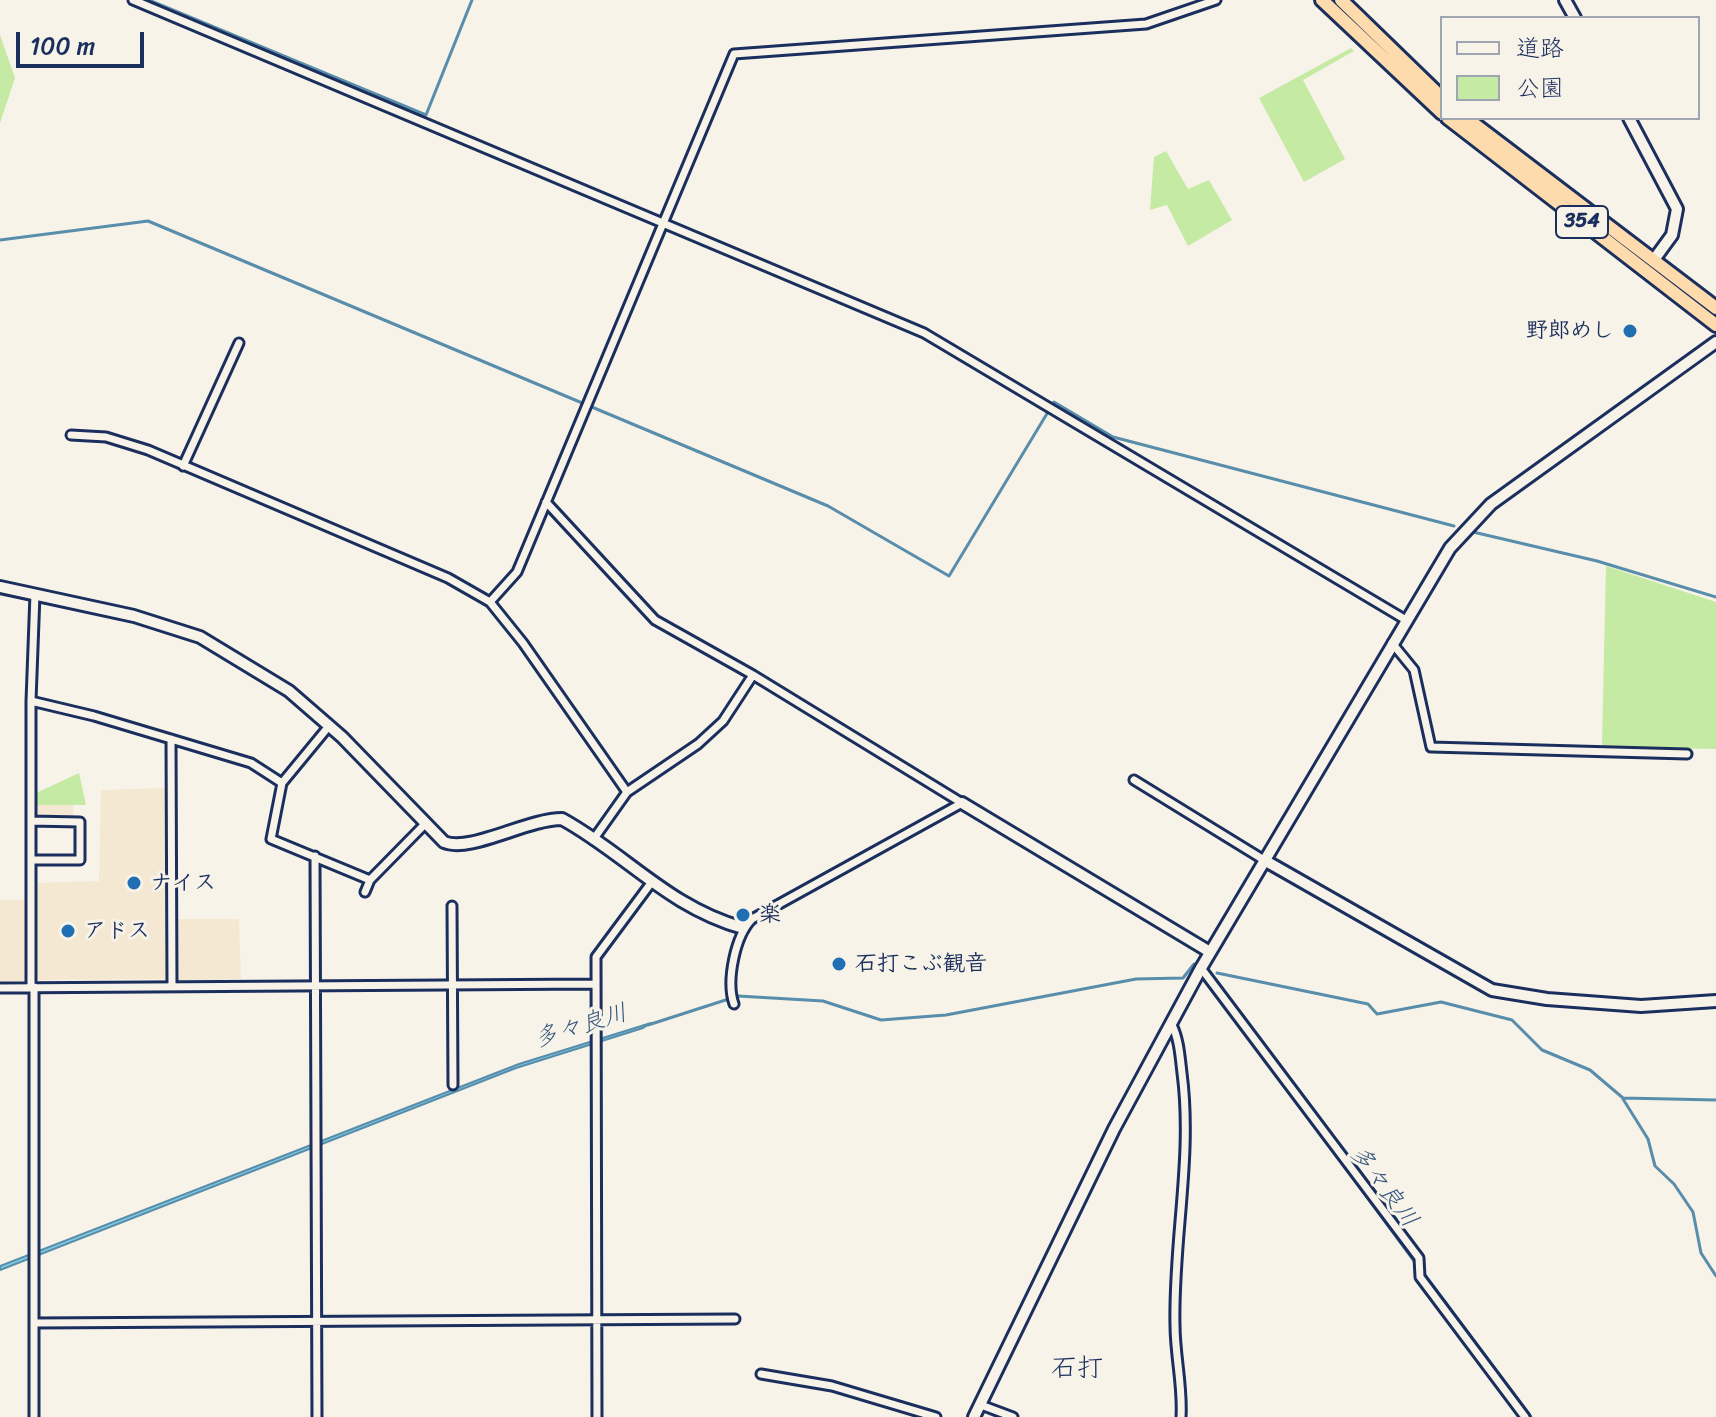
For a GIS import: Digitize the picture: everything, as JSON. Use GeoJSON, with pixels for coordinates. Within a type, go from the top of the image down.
{"type":"FeatureCollection","features":[{"type":"Feature","properties":{"kind":"highway"},"geometry":{"type":"LineString","coordinates":[[1322,0],[1440,111]]}},
{"type":"Feature","properties":{"kind":"highway"},"geometry":{"type":"LineString","coordinates":[[1341,0],[1440,96]]}},
{"type":"Feature","properties":{"kind":"highway","name":"354"},"geometry":{"type":"LineString","coordinates":[[1451,120],[1716,325]]}},
{"type":"Feature","properties":{"kind":"highway","name":"354"},"geometry":{"type":"LineString","coordinates":[[1469,120],[1716,308]]}},
{"type":"Feature","properties":{"kind":"street"},"geometry":{"type":"LineString","coordinates":[[133,0],[924,333],[1406,620]]}},
{"type":"Feature","properties":{"kind":"street"},"geometry":{"type":"LineString","coordinates":[[490,602],[517,572],[734,54],[1146,24],[1216,0]]}},
{"type":"Feature","properties":{"kind":"street"},"geometry":{"type":"LineString","coordinates":[[1630,120],[1677,209],[1672,235],[1653,261]]}},
{"type":"Feature","properties":{"kind":"street"},"geometry":{"type":"LineString","coordinates":[[974,1417],[1114,1129],[1201,968],[1455,541],[1480,513],[1716,342]]}},
{"type":"Feature","properties":{"kind":"street"},"geometry":{"type":"LineString","coordinates":[[183,466],[239,343]]}},
{"type":"Feature","properties":{"kind":"street"},"geometry":{"type":"LineString","coordinates":[[71,435],[106,437],[183,466],[448,578],[490,602],[523,643],[627,792]]}},
{"type":"Feature","properties":{"kind":"street"},"geometry":{"type":"LineString","coordinates":[[546,502],[655,620],[753,675],[1210,952]]}},
{"type":"Feature","properties":{"kind":"street"},"geometry":{"type":"LineString","coordinates":[[0,587],[134,616],[200,637],[289,691],[329,726],[444,842],[454,846],[553,819],[568,823],[651,883],[699,912],[743,928]]}},
{"type":"Feature","properties":{"kind":"street"},"geometry":{"type":"LineString","coordinates":[[34,1417],[31,701],[35,594]]}},
{"type":"Feature","properties":{"kind":"street"},"geometry":{"type":"LineString","coordinates":[[1392,643],[1414,670],[1431,747],[1687,754]]}},
{"type":"Feature","properties":{"kind":"street"},"geometry":{"type":"LineString","coordinates":[[592,841],[627,792],[698,744],[723,721],[753,675]]}},
{"type":"Feature","properties":{"kind":"street"},"geometry":{"type":"LineString","coordinates":[[31,701],[251,763],[282,783]]}},
{"type":"Feature","properties":{"kind":"street"},"geometry":{"type":"LineString","coordinates":[[329,726],[282,783],[271,839],[370,880]]}},
{"type":"Feature","properties":{"kind":"street"},"geometry":{"type":"LineString","coordinates":[[171,739],[172,986]]}},
{"type":"Feature","properties":{"kind":"street"},"geometry":{"type":"LineString","coordinates":[[1134,780],[1264,860],[1492,990],[1547,999],[1641,1006],[1716,1001]]}},
{"type":"Feature","properties":{"kind":"street"},"geometry":{"type":"LineString","coordinates":[[734,1004],[731,994],[743,928],[764,912],[962,803]]}},
{"type":"Feature","properties":{"kind":"street"},"geometry":{"type":"LineString","coordinates":[[31,821],[80,822],[80,860],[31,860]]}},
{"type":"Feature","properties":{"kind":"street"},"geometry":{"type":"LineString","coordinates":[[365,892],[370,880],[425,824]]}},
{"type":"Feature","properties":{"kind":"street"},"geometry":{"type":"LineString","coordinates":[[315,856],[317,1417]]}},
{"type":"Feature","properties":{"kind":"street"},"geometry":{"type":"LineString","coordinates":[[597,1417],[593,984],[598,951],[651,883]]}},
{"type":"Feature","properties":{"kind":"street"},"geometry":{"type":"LineString","coordinates":[[452,906],[453,1085]]}},
{"type":"Feature","properties":{"kind":"street"},"geometry":{"type":"LineString","coordinates":[[1201,968],[1209,973],[1419,1258],[1420,1277],[1522,1416]]}},
{"type":"Feature","properties":{"kind":"street"},"geometry":{"type":"LineString","coordinates":[[0,988],[593,984]]}},
{"type":"Feature","properties":{"kind":"street"},"geometry":{"type":"LineString","coordinates":[[1172,1025],[1184,1087],[1186,1137],[1175,1324],[1181,1417]]}},
{"type":"Feature","properties":{"kind":"street"},"geometry":{"type":"LineString","coordinates":[[34,1323],[735,1319]]}},
{"type":"Feature","properties":{"kind":"street"},"geometry":{"type":"LineString","coordinates":[[761,1374],[832,1386],[936,1417]]}},
{"type":"Feature","properties":{"kind":"street"},"geometry":{"type":"LineString","coordinates":[[981,1405],[1013,1417]]}},
{"type":"Feature","properties":{"kind":"shaded area"},"geometry":{"type":"Polygon","coordinates":[[[167,788],[167,979],[35,980],[34,883],[99,881],[101,790],[167,788]]]}},
{"type":"Feature","properties":{"kind":"shaded area"},"geometry":{"type":"Polygon","coordinates":[[[32,805],[73,805],[74,821],[34,820],[32,805]]]}},
{"type":"Feature","properties":{"kind":"shaded area"},"geometry":{"type":"Polygon","coordinates":[[[0,900],[25,900],[25,983],[0,981],[0,900]]]}},
{"type":"Feature","properties":{"kind":"shaded area"},"geometry":{"type":"Polygon","coordinates":[[[175,919],[239,919],[241,979],[175,981],[175,919]]]}},
{"type":"Feature","properties":{"kind":"green space"},"geometry":{"type":"Polygon","coordinates":[[[0,35],[15,78],[0,123],[0,35]]]}},
{"type":"Feature","properties":{"kind":"green space"},"geometry":{"type":"Polygon","coordinates":[[[1351,48],[1354,51],[1303,80],[1345,159],[1304,182],[1259,98],[1351,48]]]}},
{"type":"Feature","properties":{"kind":"green space"},"geometry":{"type":"Polygon","coordinates":[[[1166,151],[1188,189],[1209,180],[1232,220],[1188,246],[1167,205],[1150,210],[1154,157],[1166,151]]]}},
{"type":"Feature","properties":{"kind":"green space"},"geometry":{"type":"Polygon","coordinates":[[[1606,566],[1716,602],[1716,749],[1605,747],[1602,744],[1606,566]]]}},
{"type":"Feature","properties":{"kind":"green space"},"geometry":{"type":"Polygon","coordinates":[[[79,773],[86,805],[32,805],[34,794],[79,773]]]}},
{"type":"Feature","properties":{"kind":"water"},"geometry":{"type":"Polygon","coordinates":[[[651,1023],[516,1068],[0,1270],[0,1266],[519,1064],[651,1023]]]}},
{"type":"Feature","properties":{"kind":"waterway"},"geometry":{"type":"LineString","coordinates":[[149,0],[426,115],[472,0]]}},
{"type":"Feature","properties":{"kind":"waterway"},"geometry":{"type":"LineString","coordinates":[[0,240],[148,221],[828,506],[949,576],[1054,402],[1113,437],[1454,526]]}},
{"type":"Feature","properties":{"kind":"waterway"},"geometry":{"type":"LineString","coordinates":[[1473,532],[1597,561],[1716,597]]}},
{"type":"Feature","properties":{"kind":"waterway","name":"多々良川"},"geometry":{"type":"LineString","coordinates":[[648,1025],[738,996],[823,1001],[881,1020],[946,1015],[1136,979],[1183,978],[1194,964]]}},
{"type":"Feature","properties":{"kind":"waterway"},"geometry":{"type":"LineString","coordinates":[[1217,973],[1368,1004],[1377,1014],[1441,1002],[1512,1020],[1542,1050],[1590,1070],[1623,1098],[1716,1100]]}},
{"type":"Feature","properties":{"kind":"waterway"},"geometry":{"type":"LineString","coordinates":[[1623,1099],[1648,1139],[1655,1166],[1674,1184],[1693,1212],[1701,1253],[1716,1276]]}},
{"type":"Feature","properties":{"kind":"waterway","name":"多々良川"},"geometry":{"type":"LineString","coordinates":[[1296,1100],[1417,1265]]}},
{"type":"Feature","properties":{"kind":"waterway","name":"多々良川"},"geometry":{"type":"LineString","coordinates":[[1422,1271],[1531,1417]]}},
{"type":"Feature","properties":{"kind":"place","name":"野郎めし"},"geometry":{"type":"Point","coordinates":[1630,331]}},
{"type":"Feature","properties":{"kind":"place","name":"ナイス"},"geometry":{"type":"Point","coordinates":[134,883]}},
{"type":"Feature","properties":{"kind":"place","name":"楽"},"geometry":{"type":"Point","coordinates":[743,915]}},
{"type":"Feature","properties":{"kind":"place","name":"アドス"},"geometry":{"type":"Point","coordinates":[68,931]}},
{"type":"Feature","properties":{"kind":"place","name":"石打こぶ観音"},"geometry":{"type":"Point","coordinates":[839,964]}},
{"type":"Feature","properties":{"kind":"district","name":"石打"},"geometry":{"type":"Point","coordinates":[1077,1369]}}]}
